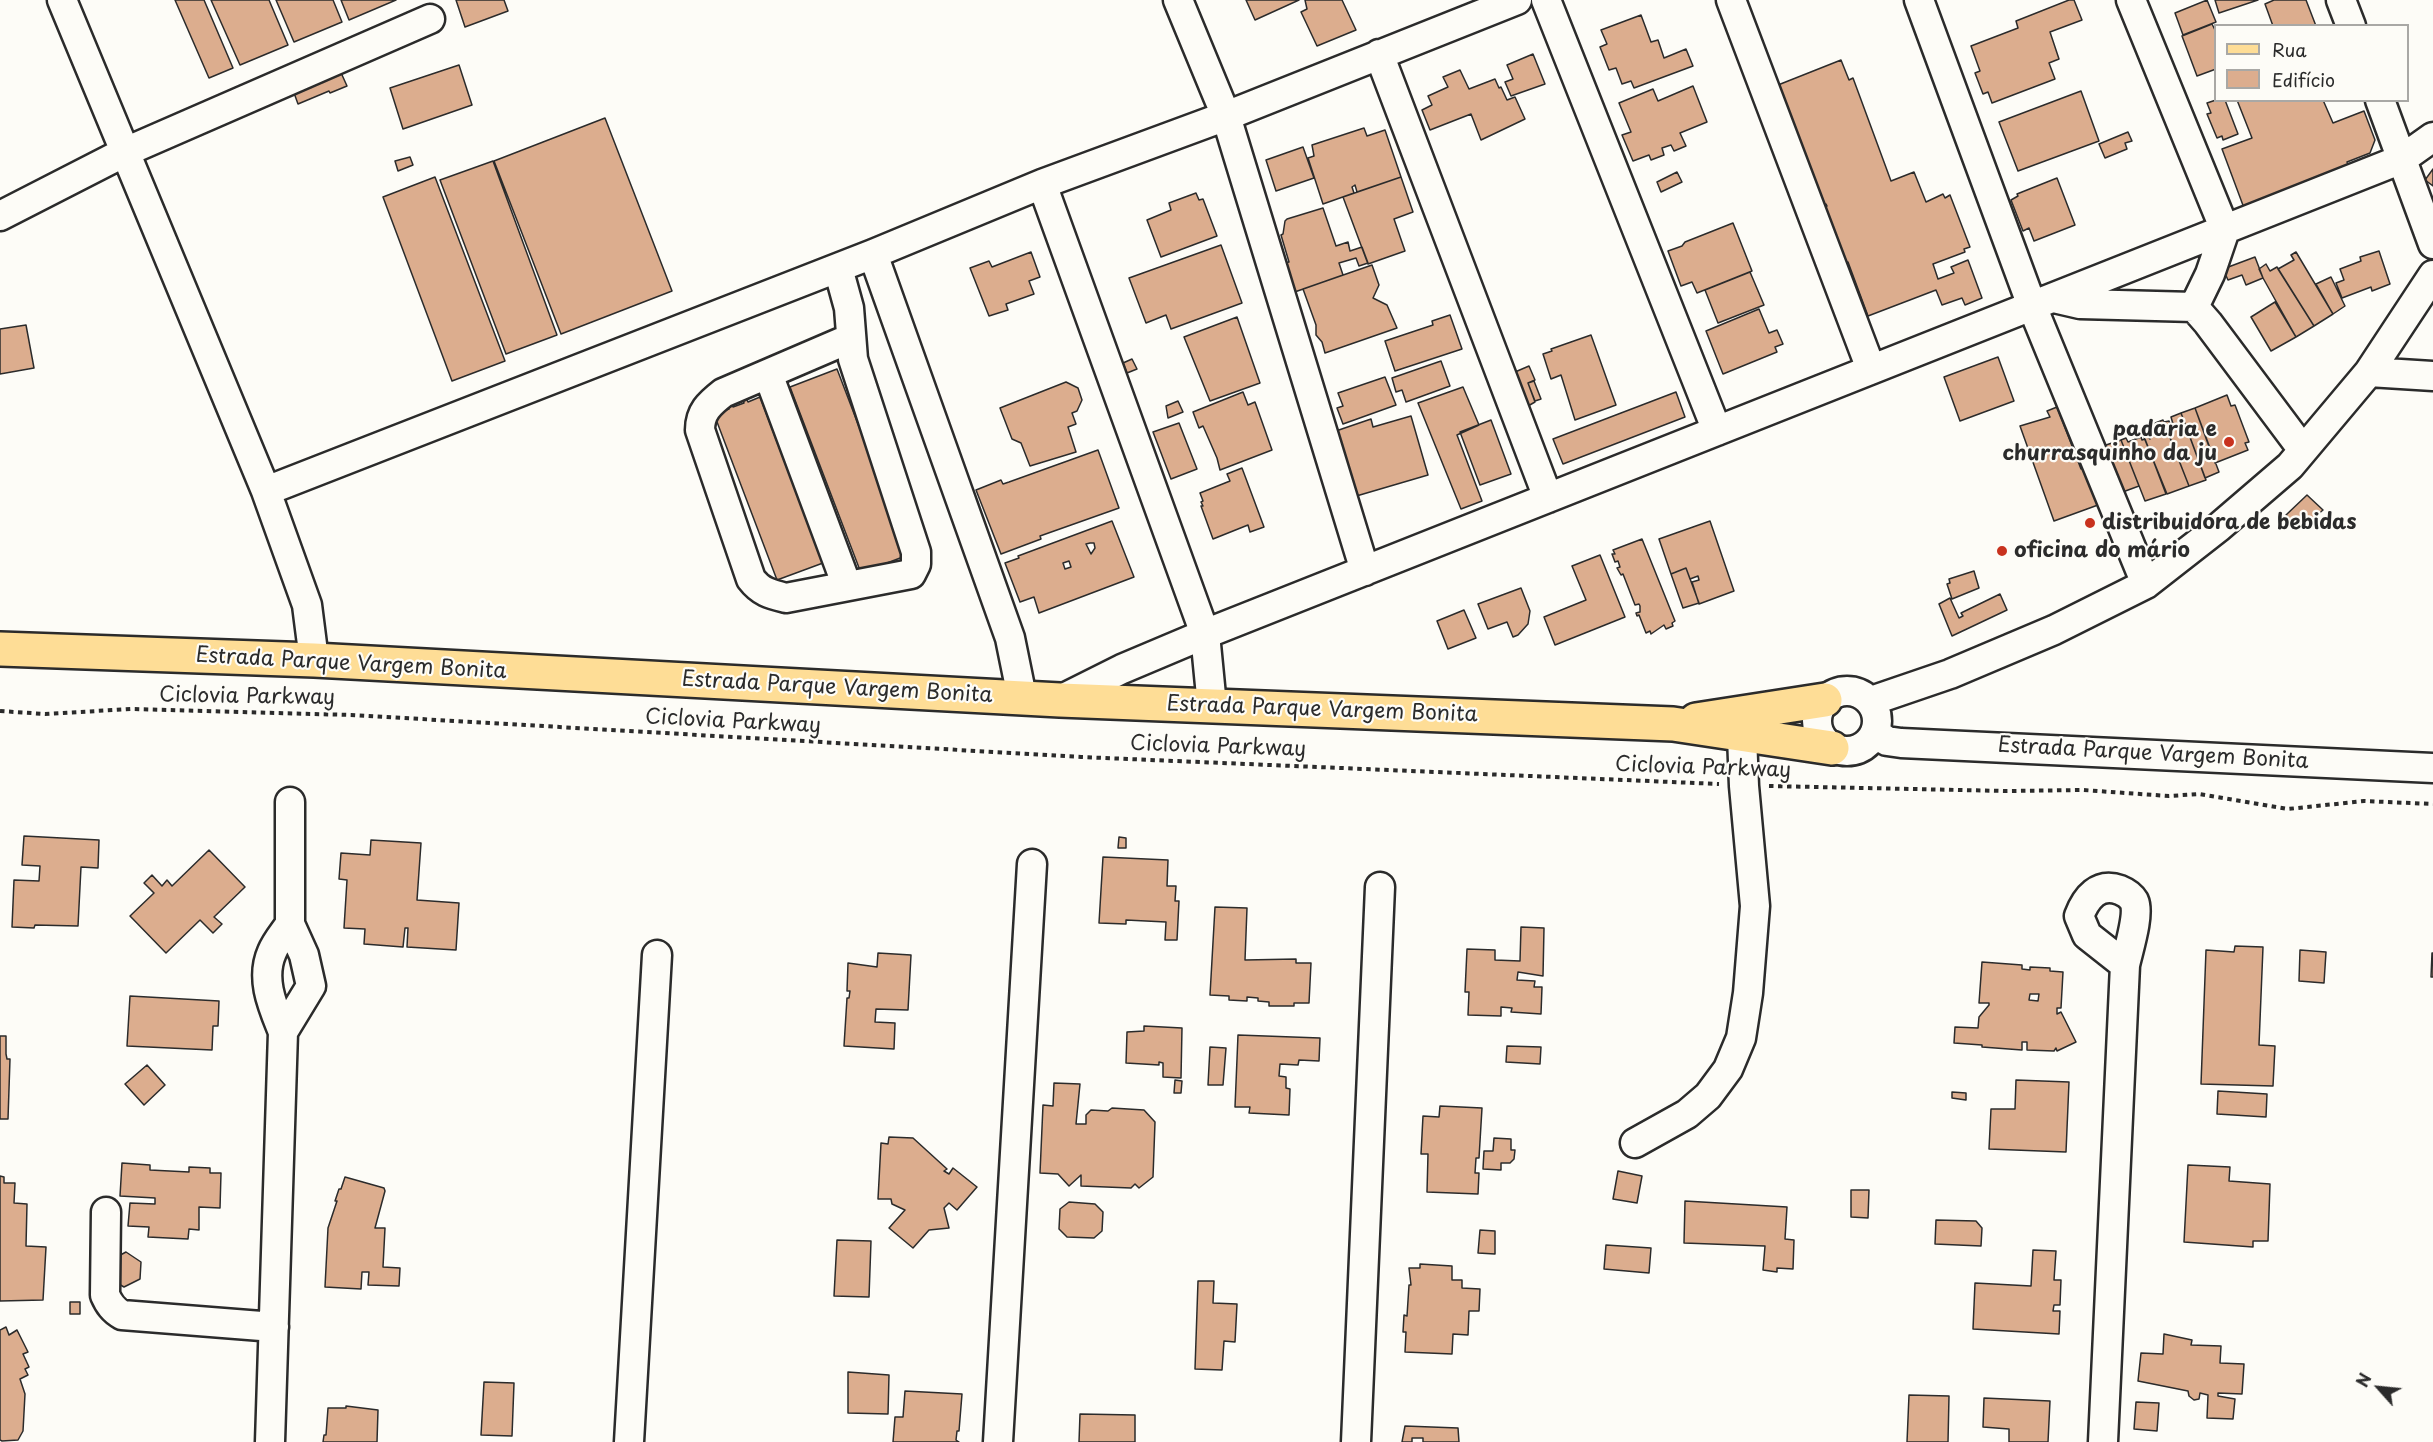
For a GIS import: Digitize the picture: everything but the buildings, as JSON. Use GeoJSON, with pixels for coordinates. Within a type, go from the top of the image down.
{"type":"FeatureCollection","features":[{"type":"Feature","properties":{"kind":"main road","name":"Estrada Parque Vargem Bonita"},"geometry":{"type":"LineString","coordinates":[[0,649],[314,660],[1060,700],[1673,724],[1832,748]]}},
{"type":"Feature","properties":{"kind":"main road","name":"Estrada Parque Vargem Bonita"},"geometry":{"type":"LineString","coordinates":[[1673,724],[1825,700]]}},
{"type":"Feature","properties":{"kind":"street"},"geometry":{"type":"LineString","coordinates":[[62,0],[266,491],[307,605],[314,660]]}},
{"type":"Feature","properties":{"kind":"street"},"geometry":{"type":"LineString","coordinates":[[1178,0],[1226,116],[1365,571]]}},
{"type":"Feature","properties":{"kind":"street"},"geometry":{"type":"LineString","coordinates":[[266,491],[838,268],[1042,184],[1226,116],[1517,0]]}},
{"type":"Feature","properties":{"kind":"street"},"geometry":{"type":"LineString","coordinates":[[1546,0],[1717,431]]}},
{"type":"Feature","properties":{"kind":"street"},"geometry":{"type":"LineString","coordinates":[[1731,0],[1871,369]]}},
{"type":"Feature","properties":{"kind":"street"},"geometry":{"type":"LineString","coordinates":[[1919,0],[2042,302],[2146,584]]}},
{"type":"Feature","properties":{"kind":"street"},"geometry":{"type":"LineString","coordinates":[[2131,0],[2225,230],[2210,274],[2194,307]]}},
{"type":"Feature","properties":{"kind":"street"},"geometry":{"type":"LineString","coordinates":[[2341,0],[2350,24]]}},
{"type":"Feature","properties":{"kind":"street"},"geometry":{"type":"LineString","coordinates":[[0,216],[125,152],[430,19]]}},
{"type":"Feature","properties":{"kind":"street"},"geometry":{"type":"LineString","coordinates":[[1379,54],[1548,498]]}},
{"type":"Feature","properties":{"kind":"street"},"geometry":{"type":"LineString","coordinates":[[2381,102],[2433,244]]}},
{"type":"Feature","properties":{"kind":"street"},"geometry":{"type":"LineString","coordinates":[[1060,700],[1122,669],[1205,634],[2402,159],[2433,137]]}},
{"type":"Feature","properties":{"kind":"street"},"geometry":{"type":"LineString","coordinates":[[1042,184],[1205,634],[1212,706]]}},
{"type":"Feature","properties":{"kind":"street"},"geometry":{"type":"LineString","coordinates":[[873,254],[1011,638],[1022,697]]}},
{"type":"Feature","properties":{"kind":"street"},"geometry":{"type":"LineString","coordinates":[[838,268],[849,308],[853,359],[916,552],[916,564],[912,574],[786,598],[760,590],[751,579],[700,430],[700,417],[708,405],[723,393],[851,338]]}},
{"type":"Feature","properties":{"kind":"street"},"geometry":{"type":"LineString","coordinates":[[1871,701],[1950,674],[2054,630],[2146,584],[2219,527],[2304,450],[2369,372],[2433,275]]}},
{"type":"Feature","properties":{"kind":"street"},"geometry":{"type":"LineString","coordinates":[[2042,302],[2194,307],[2304,450]]}},
{"type":"Feature","properties":{"kind":"street"},"geometry":{"type":"LineString","coordinates":[[2369,372],[2433,376]]}},
{"type":"Feature","properties":{"kind":"street"},"geometry":{"type":"LineString","coordinates":[[768,374],[847,586]]}},
{"type":"Feature","properties":{"kind":"street"},"geometry":{"type":"LineString","coordinates":[[1848,690],[1861,694],[1871,701],[1877,717],[1875,733],[1862,748],[1842,752],[1824,742],[1816,723],[1818,711],[1825,700],[1836,693],[1848,690]]}},
{"type":"Feature","properties":{"kind":"street","name":"Estrada Parque Vargem Bonita"},"geometry":{"type":"LineString","coordinates":[[1875,733],[1887,741],[1900,743],[1989,745],[2433,768]]}},
{"type":"Feature","properties":{"kind":"street"},"geometry":{"type":"LineString","coordinates":[[1635,1143],[1686,1114],[1708,1096],[1728,1070],[1741,1038],[1748,993],[1755,906],[1744,786],[1742,736]]}},
{"type":"Feature","properties":{"kind":"street"},"geometry":{"type":"LineString","coordinates":[[283,1032],[310,986],[304,955],[290,924],[290,802]]}},
{"type":"Feature","properties":{"kind":"street"},"geometry":{"type":"LineString","coordinates":[[998,1442],[1032,864]]}},
{"type":"Feature","properties":{"kind":"street"},"geometry":{"type":"LineString","coordinates":[[1356,1442],[1380,887]]}},
{"type":"Feature","properties":{"kind":"street"},"geometry":{"type":"LineString","coordinates":[[270,1442],[283,1032],[269,997],[267,970],[272,953],[290,924]]}},
{"type":"Feature","properties":{"kind":"street"},"geometry":{"type":"LineString","coordinates":[[628,1442],[657,955]]}},
{"type":"Feature","properties":{"kind":"street"},"geometry":{"type":"LineString","coordinates":[[2103,1442],[2125,965]]}},
{"type":"Feature","properties":{"kind":"street"},"geometry":{"type":"LineString","coordinates":[[106,1212],[105,1295],[109,1305],[116,1312],[122,1315],[274,1327]]}},
{"type":"Feature","properties":{"kind":"path","name":"Ciclovia Parkway"},"geometry":{"type":"LineString","coordinates":[[0,711],[45,714],[131,709],[351,715],[1081,757],[1744,786],[1995,791],[2083,790],[2169,796],[2199,794],[2288,809],[2364,801],[2433,804]]}},
{"type":"Feature","properties":{"kind":"place","name":"padaria e churrasquinho da ju"},"geometry":{"type":"Point","coordinates":[2229,442]}},
{"type":"Feature","properties":{"kind":"place","name":"distribuidora de bebidas"},"geometry":{"type":"Point","coordinates":[2090,523]}},
{"type":"Feature","properties":{"kind":"place","name":"oficina do mário"},"geometry":{"type":"Point","coordinates":[2002,551]}}]}
